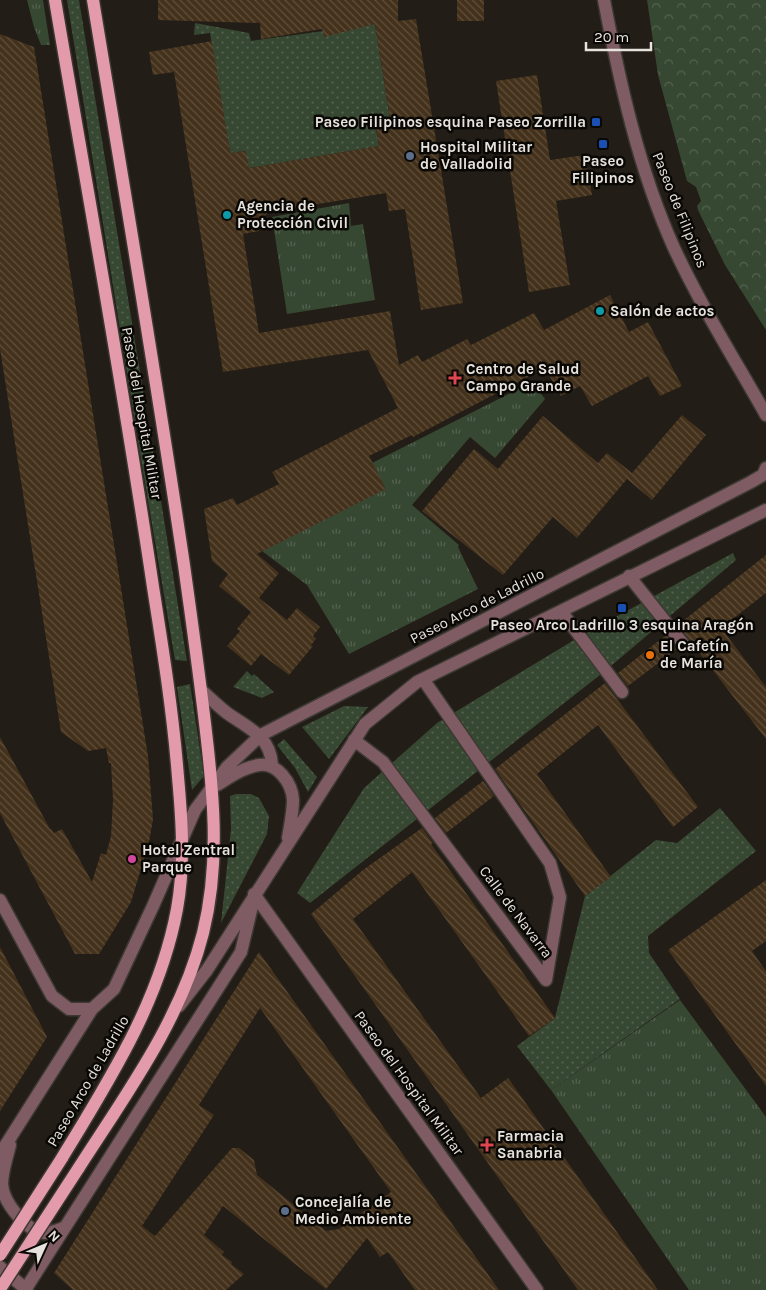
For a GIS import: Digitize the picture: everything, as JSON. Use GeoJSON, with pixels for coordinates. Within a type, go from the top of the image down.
{"type":"FeatureCollection","features":[{"type":"Feature","properties":{"kind":"main road","name":"Paseo del Hospital Militar"},"geometry":{"type":"LineString","coordinates":[[55,0],[173,712],[183,833]]}},
{"type":"Feature","properties":{"kind":"main road","name":"Paseo del Hospital Militar"},"geometry":{"type":"LineString","coordinates":[[93,0],[172,482],[213,787]]}},
{"type":"Feature","properties":{"kind":"main road"},"geometry":{"type":"LineString","coordinates":[[0,1289],[142,1069],[174,1012],[203,934],[213,874],[213,787]]}},
{"type":"Feature","properties":{"kind":"main road","name":"Paseo Arco de Ladrillo"},"geometry":{"type":"LineString","coordinates":[[0,1256],[120,1062],[146,1010],[166,955],[178,908],[183,833]]}},
{"type":"Feature","properties":{"kind":"street","name":"Paseo de Filipinos"},"geometry":{"type":"LineString","coordinates":[[604,0],[633,132],[660,212],[692,284],[766,415]]}},
{"type":"Feature","properties":{"kind":"street","name":"Paseo Arco de Ladrillo"},"geometry":{"type":"LineString","coordinates":[[0,1154],[92,1010],[114,989],[161,890],[183,833],[195,810],[226,767],[261,735],[751,482],[763,475],[766,468]]}},
{"type":"Feature","properties":{"kind":"street"},"geometry":{"type":"LineString","coordinates":[[174,1012],[207,970],[254,894],[365,724],[423,679],[766,510]]}},
{"type":"Feature","properties":{"kind":"street"},"geometry":{"type":"LineString","coordinates":[[629,576],[684,645]]}},
{"type":"Feature","properties":{"kind":"street"},"geometry":{"type":"LineString","coordinates":[[561,611],[622,692]]}},
{"type":"Feature","properties":{"kind":"street","name":"Calle de Navarra"},"geometry":{"type":"LineString","coordinates":[[354,740],[383,762],[546,980],[560,897],[550,863],[423,679]]}},
{"type":"Feature","properties":{"kind":"street"},"geometry":{"type":"LineString","coordinates":[[201,690],[227,713],[261,735],[272,759],[272,766],[285,779],[293,798],[288,843]]}},
{"type":"Feature","properties":{"kind":"street","name":"Paseo Arco de Ladrillo"},"geometry":{"type":"LineString","coordinates":[[213,787],[249,768],[260,765],[272,766]]}},
{"type":"Feature","properties":{"kind":"street"},"geometry":{"type":"LineString","coordinates":[[0,1267],[26,1290],[241,952],[247,934],[254,894]]}},
{"type":"Feature","properties":{"kind":"street","name":"Paseo del Hospital Militar"},"geometry":{"type":"LineString","coordinates":[[254,894],[538,1290]]}},
{"type":"Feature","properties":{"kind":"street"},"geometry":{"type":"LineString","coordinates":[[0,900],[52,996],[69,1009],[92,1010]]}},
{"type":"Feature","properties":{"kind":"street","name":"Paseo Arco de Ladrillo"},"geometry":{"type":"LineString","coordinates":[[10,1140],[2,1184],[5,1197],[15,1211],[36,1231],[46,1233],[64,1228]]}},
{"type":"Feature","properties":{"kind":"green space"},"geometry":{"type":"Polygon","coordinates":[[[27,0],[43,0],[50,45],[41,45],[27,0]]]}},
{"type":"Feature","properties":{"kind":"green space"},"geometry":{"type":"Polygon","coordinates":[[[67,0],[79,0],[146,408],[135,422],[67,0]]]}},
{"type":"Feature","properties":{"kind":"green space"},"geometry":{"type":"Polygon","coordinates":[[[647,0],[766,0],[766,330],[725,265],[698,210],[697,206],[701,201],[696,187],[687,181],[658,75],[647,0]]]}},
{"type":"Feature","properties":{"kind":"green space"},"geometry":{"type":"Polygon","coordinates":[[[195,23],[249,33],[251,41],[375,24],[391,126],[376,129],[379,146],[249,168],[245,151],[230,153],[210,33],[194,35],[195,23]]]}},
{"type":"Feature","properties":{"kind":"green space"},"geometry":{"type":"Polygon","coordinates":[[[349,203],[351,226],[363,224],[375,300],[287,314],[272,217],[349,203]]]}},
{"type":"Feature","properties":{"kind":"green space"},"geometry":{"type":"Polygon","coordinates":[[[532,382],[545,399],[495,458],[470,437],[412,505],[459,545],[458,547],[478,589],[349,654],[307,585],[262,551],[385,489],[372,463],[532,382]]]}},
{"type":"Feature","properties":{"kind":"green space"},"geometry":{"type":"Polygon","coordinates":[[[149,427],[187,661],[175,660],[138,441],[149,427]]]}},
{"type":"Feature","properties":{"kind":"green space"},"geometry":{"type":"Polygon","coordinates":[[[733,553],[736,560],[605,671],[310,903],[297,893],[364,788],[437,723],[579,637],[733,553]]]}},
{"type":"Feature","properties":{"kind":"green space"},"geometry":{"type":"Polygon","coordinates":[[[247,671],[252,676],[254,674],[274,692],[262,698],[233,687],[247,671]]]}},
{"type":"Feature","properties":{"kind":"green space"},"geometry":{"type":"Polygon","coordinates":[[[190,684],[204,776],[192,790],[177,687],[190,684]]]}},
{"type":"Feature","properties":{"kind":"green space"},"geometry":{"type":"Polygon","coordinates":[[[344,706],[368,707],[329,759],[302,727],[344,706]]]}},
{"type":"Feature","properties":{"kind":"green space"},"geometry":{"type":"Polygon","coordinates":[[[284,739],[317,777],[308,792],[295,768],[277,745],[284,739]]]}},
{"type":"Feature","properties":{"kind":"green space"},"geometry":{"type":"Polygon","coordinates":[[[251,794],[259,798],[269,816],[267,834],[221,923],[231,829],[230,796],[251,794]]]}},
{"type":"Feature","properties":{"kind":"green space"},"geometry":{"type":"Polygon","coordinates":[[[720,808],[756,851],[648,936],[649,953],[680,999],[551,1090],[517,1046],[555,1018],[585,896],[656,840],[677,843],[720,808]]]}},
{"type":"Feature","properties":{"kind":"green space"},"geometry":{"type":"Polygon","coordinates":[[[680,1000],[766,1117],[766,1290],[689,1290],[551,1090],[680,1000]]]}},
{"type":"Feature","properties":{"kind":"building"},"geometry":{"type":"Polygon","coordinates":[[[158,0],[398,0],[398,21],[416,19],[463,303],[421,310],[405,209],[389,211],[386,193],[269,212],[257,223],[259,231],[243,234],[259,333],[390,311],[399,365],[418,355],[422,362],[467,339],[471,345],[534,313],[544,330],[610,295],[629,332],[648,322],[682,386],[660,396],[648,376],[592,406],[580,386],[561,396],[545,368],[413,437],[412,435],[369,456],[386,489],[257,554],[279,573],[259,598],[287,620],[297,608],[320,627],[313,636],[316,639],[311,645],[313,646],[289,675],[261,654],[251,666],[227,646],[240,631],[237,629],[251,612],[219,586],[228,574],[212,561],[204,509],[233,498],[237,505],[279,484],[272,472],[398,408],[368,350],[223,372],[174,72],[153,75],[149,52],[212,41],[230,153],[246,151],[249,168],[379,146],[376,129],[391,126],[375,24],[324,37],[322,29],[261,39],[260,23],[158,20],[158,0]]]}},
{"type":"Feature","properties":{"kind":"building"},"geometry":{"type":"Polygon","coordinates":[[[457,0],[484,0],[484,21],[457,21],[457,0]]]}},
{"type":"Feature","properties":{"kind":"building"},"geometry":{"type":"Polygon","coordinates":[[[0,34],[34,47],[148,756],[153,819],[149,842],[131,902],[99,954],[75,954],[0,813],[0,737],[50,829],[54,833],[62,829],[92,882],[101,853],[106,855],[111,836],[113,800],[111,763],[109,763],[106,748],[88,751],[61,732],[0,349],[0,34]]]}},
{"type":"Feature","properties":{"kind":"building"},"geometry":{"type":"Polygon","coordinates":[[[537,75],[550,160],[585,155],[592,195],[556,201],[570,285],[529,292],[496,81],[537,75]]]}},
{"type":"Feature","properties":{"kind":"building"},"geometry":{"type":"Polygon","coordinates":[[[682,415],[706,435],[652,500],[627,479],[577,538],[553,517],[503,575],[422,511],[474,449],[498,469],[543,416],[598,463],[607,453],[632,473],[682,415]]]}},
{"type":"Feature","properties":{"kind":"building"},"geometry":{"type":"Polygon","coordinates":[[[766,555],[766,593],[721,628],[766,687],[766,739],[678,625],[766,555]]]}},
{"type":"Feature","properties":{"kind":"building"},"geometry":{"type":"Polygon","coordinates":[[[666,635],[677,649],[628,686],[618,673],[666,635]]]}},
{"type":"Feature","properties":{"kind":"building"},"geometry":{"type":"Polygon","coordinates":[[[605,683],[698,807],[673,827],[598,725],[537,774],[611,877],[585,896],[495,769],[605,683]]]}},
{"type":"Feature","properties":{"kind":"building"},"geometry":{"type":"Polygon","coordinates":[[[483,781],[494,796],[446,833],[435,818],[483,781]]]}},
{"type":"Feature","properties":{"kind":"building"},"geometry":{"type":"Polygon","coordinates":[[[422,828],[433,843],[431,844],[555,1018],[529,1036],[412,872],[353,919],[481,1098],[508,1078],[658,1290],[578,1290],[311,914],[363,870],[422,828]]]}},
{"type":"Feature","properties":{"kind":"building"},"geometry":{"type":"Polygon","coordinates":[[[766,880],[766,941],[752,951],[766,971],[766,1086],[668,950],[766,880]]]}},
{"type":"Feature","properties":{"kind":"building"},"geometry":{"type":"Polygon","coordinates":[[[0,947],[47,1037],[0,1111],[0,947]]]}},
{"type":"Feature","properties":{"kind":"building"},"geometry":{"type":"Polygon","coordinates":[[[259,952],[499,1290],[415,1290],[388,1252],[380,1257],[367,1238],[326,1289],[223,1206],[204,1235],[224,1252],[222,1255],[232,1262],[231,1264],[244,1274],[226,1290],[73,1290],[54,1273],[259,952]],[[260,1008],[199,1105],[214,1115],[142,1226],[155,1236],[232,1148],[239,1148],[254,1160],[257,1175],[326,1231],[339,1229],[391,1192],[260,1008]]]}},
{"type":"Feature","properties":{"kind":"place","name":"Paseo Filipinos esquina Paseo Zorrilla"},"geometry":{"type":"Point","coordinates":[596,122]}},
{"type":"Feature","properties":{"kind":"place","name":"Paseo Filipinos"},"geometry":{"type":"Point","coordinates":[603,144]}},
{"type":"Feature","properties":{"kind":"place","name":"Hospital Militar de Valladolid"},"geometry":{"type":"Point","coordinates":[410,156]}},
{"type":"Feature","properties":{"kind":"place","name":"Agencia de Protección Civil"},"geometry":{"type":"Point","coordinates":[227,215]}},
{"type":"Feature","properties":{"kind":"place","name":"Salón de actos"},"geometry":{"type":"Point","coordinates":[600,311]}},
{"type":"Feature","properties":{"kind":"place","name":"Centro de Salud Campo Grande"},"geometry":{"type":"Point","coordinates":[455,378]}},
{"type":"Feature","properties":{"kind":"place","name":"Paseo Arco Ladrillo 3 esquina Aragón"},"geometry":{"type":"Point","coordinates":[622,608]}},
{"type":"Feature","properties":{"kind":"place","name":"El Cafetín de María"},"geometry":{"type":"Point","coordinates":[650,655]}},
{"type":"Feature","properties":{"kind":"place","name":"Hotel Zentral Parque"},"geometry":{"type":"Point","coordinates":[132,859]}},
{"type":"Feature","properties":{"kind":"place","name":"Farmacia Sanabria"},"geometry":{"type":"Point","coordinates":[487,1145]}},
{"type":"Feature","properties":{"kind":"place","name":"Concejalía de Medio Ambiente"},"geometry":{"type":"Point","coordinates":[285,1211]}}]}
